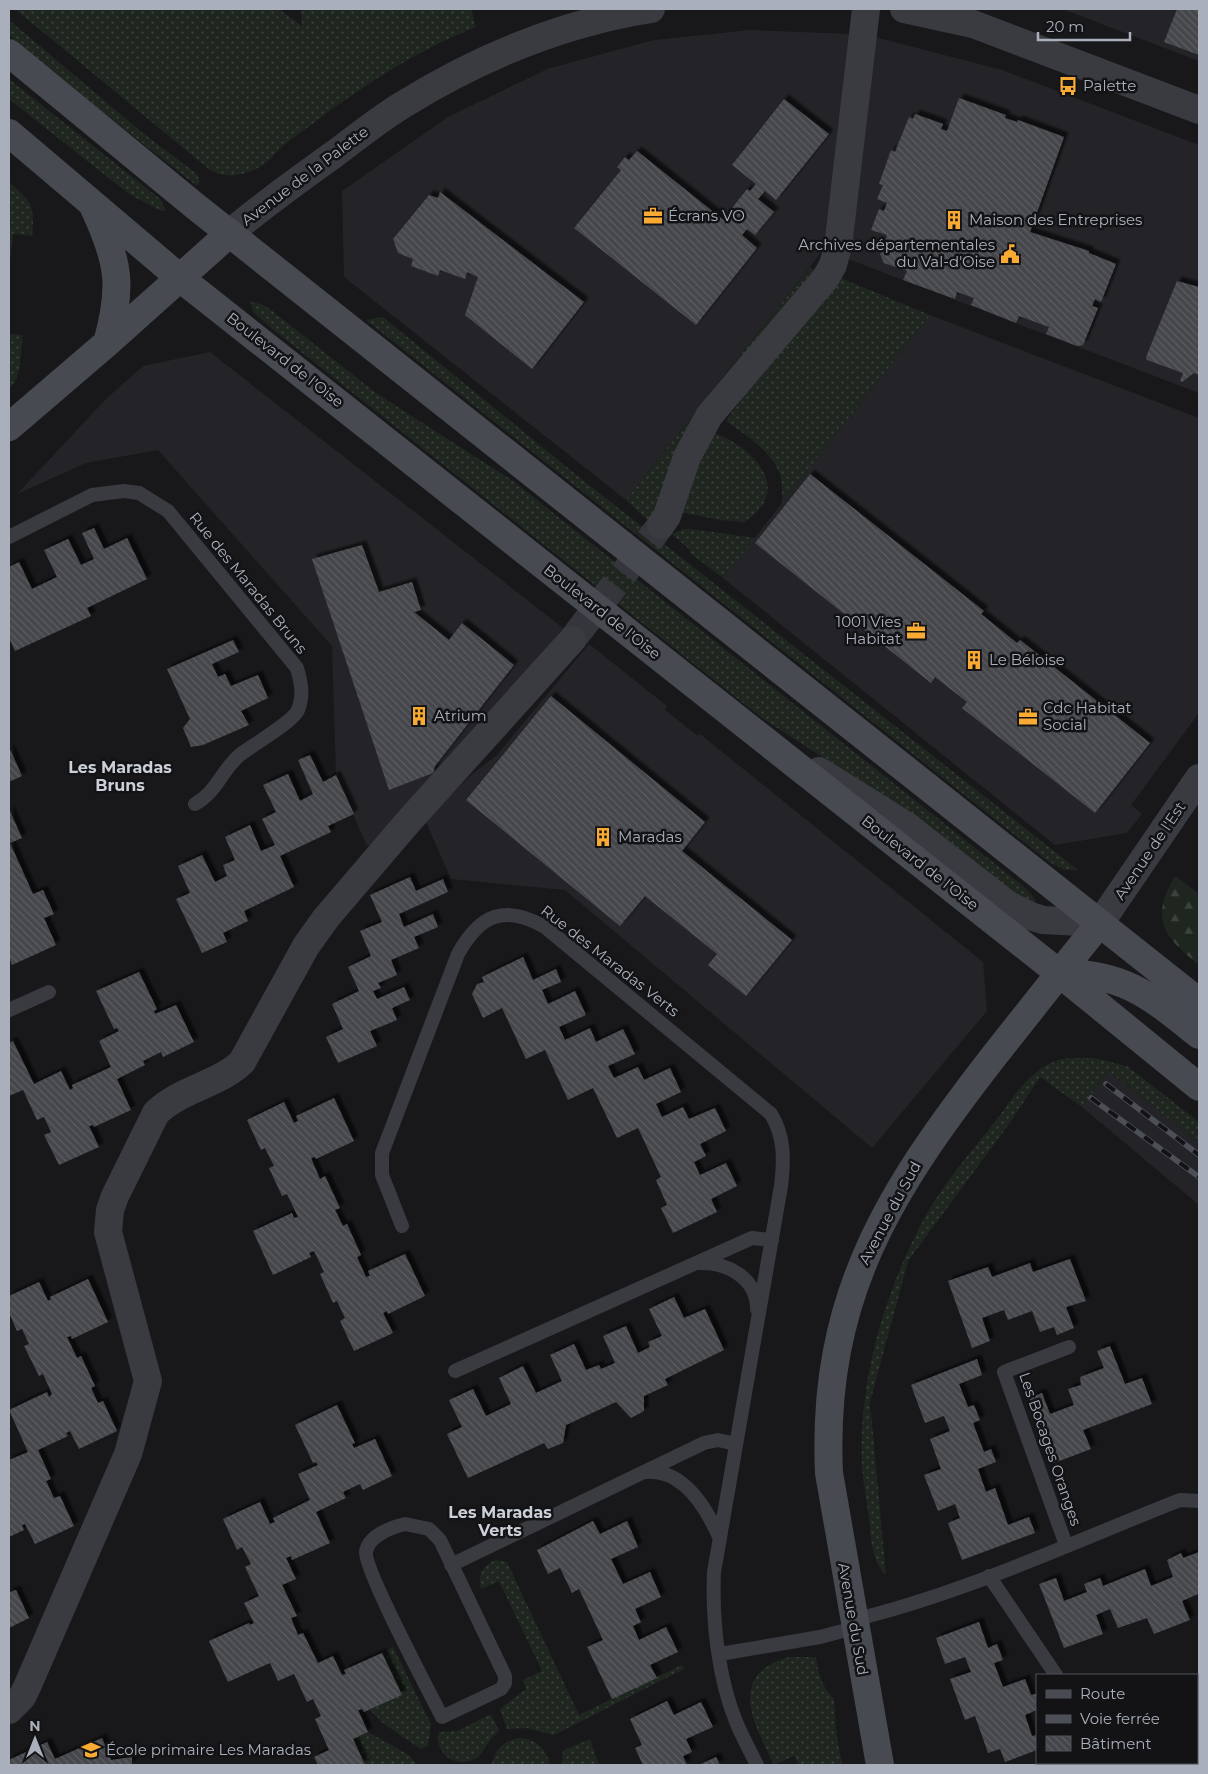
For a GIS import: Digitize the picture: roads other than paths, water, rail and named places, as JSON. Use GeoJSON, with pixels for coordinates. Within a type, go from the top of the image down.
{"type":"FeatureCollection","features":[{"type":"Feature","properties":{"kind":"main road"},"geometry":{"type":"LineString","coordinates":[[9,53],[230,233],[1199,1002]]}},
{"type":"Feature","properties":{"kind":"main road","name":"Boulevard de l'Oise"},"geometry":{"type":"LineString","coordinates":[[9,133],[180,278],[1059,973],[1199,1087]]}},
{"type":"Feature","properties":{"kind":"main road"},"geometry":{"type":"LineString","coordinates":[[91,202],[107,236],[118,281],[116,308],[107,344]]}},
{"type":"Feature","properties":{"kind":"main road","name":"Avenue de la Palette"},"geometry":{"type":"LineString","coordinates":[[9,427],[107,344],[230,233]]}},
{"type":"Feature","properties":{"kind":"main road","name":"Avenue du Sud"},"geometry":{"type":"LineString","coordinates":[[880,1765],[832,1499],[827,1443],[834,1362],[841,1327],[854,1283],[867,1250],[884,1216],[925,1148],[1059,973],[1100,924]]}},
{"type":"Feature","properties":{"kind":"main road"},"geometry":{"type":"LineString","coordinates":[[1059,973],[1088,973],[1121,981],[1150,996],[1199,1035]]}},
{"type":"Feature","properties":{"kind":"street","name":"Avenue de la Palette"},"geometry":{"type":"LineString","coordinates":[[230,233],[270,200],[403,104],[464,70],[513,47],[581,23],[651,9]]}},
{"type":"Feature","properties":{"kind":"street"},"geometry":{"type":"LineString","coordinates":[[661,526],[667,516],[687,457],[709,416],[825,279],[833,265],[838,246],[866,9]]}},
{"type":"Feature","properties":{"kind":"street"},"geometry":{"type":"LineString","coordinates":[[904,9],[975,16],[1199,110]]}},
{"type":"Feature","properties":{"kind":"street"},"geometry":{"type":"LineString","coordinates":[[9,1710],[22,1697],[28,1687],[137,1429],[148,1381],[108,1232],[110,1210],[115,1196],[156,1113],[166,1103],[232,1072],[242,1062],[306,946],[326,918],[408,822],[572,640]]}},
{"type":"Feature","properties":{"kind":"street"},"geometry":{"type":"LineString","coordinates":[[750,728],[907,826],[1007,904],[1030,916],[1044,920],[1100,924]]}},
{"type":"Feature","properties":{"kind":"street","name":"Avenue de l'Est"},"geometry":{"type":"LineString","coordinates":[[1100,924],[1199,778]]}},
{"type":"Feature","properties":{"kind":"lane","name":"Rue des Maradas Bruns"},"geometry":{"type":"LineString","coordinates":[[9,537],[92,495],[124,491],[139,492],[168,511],[297,668],[301,682],[301,699],[298,712],[240,755],[228,766],[207,798],[195,804]]}},
{"type":"Feature","properties":{"kind":"lane","name":"Rue des Maradas Verts"},"geometry":{"type":"LineString","coordinates":[[402,1226],[382,1175],[382,1153],[458,954],[466,939],[480,924],[488,919],[515,914],[528,917],[545,927],[771,1114],[779,1126],[784,1163],[720,1540],[713,1595],[720,1654],[730,1703],[757,1765]]}},
{"type":"Feature","properties":{"kind":"lane"},"geometry":{"type":"LineString","coordinates":[[9,1010],[49,992]]}},
{"type":"Feature","properties":{"kind":"lane","name":"Rue des Maradas Verts"},"geometry":{"type":"LineString","coordinates":[[455,1371],[752,1238],[772,1240]]}},
{"type":"Feature","properties":{"kind":"lane","name":"Rue des Maradas Verts"},"geometry":{"type":"LineString","coordinates":[[696,1263],[708,1262],[725,1266],[733,1270],[748,1283],[756,1297],[756,1331]]}},
{"type":"Feature","properties":{"kind":"lane","name":"Les Bocages Oranges"},"geometry":{"type":"LineString","coordinates":[[1066,1545],[1004,1372],[1070,1347]]}},
{"type":"Feature","properties":{"kind":"lane"},"geometry":{"type":"LineString","coordinates":[[452,1565],[708,1441],[718,1440],[736,1444]]}},
{"type":"Feature","properties":{"kind":"lane"},"geometry":{"type":"LineString","coordinates":[[645,1472],[663,1473],[689,1488],[711,1518],[720,1540]]}},
{"type":"Feature","properties":{"kind":"lane"},"geometry":{"type":"LineString","coordinates":[[720,1654],[820,1637],[989,1576],[1180,1500],[1199,1501]]}},
{"type":"Feature","properties":{"kind":"lane"},"geometry":{"type":"LineString","coordinates":[[412,1524],[430,1529],[435,1533],[452,1565],[505,1676],[505,1683],[491,1695],[442,1717],[390,1612],[368,1564],[366,1552],[374,1539],[388,1529],[412,1524]]}},
{"type":"Feature","properties":{"kind":"lane"},"geometry":{"type":"LineString","coordinates":[[989,1576],[1055,1674]]}},
{"type":"Feature","properties":{"kind":"tunnel"},"geometry":{"type":"LineString","coordinates":[[572,640],[661,525]]}},
{"type":"Feature","properties":{"kind":"railway"},"geometry":{"type":"LineString","coordinates":[[1106,1084],[1199,1155]]}},
{"type":"Feature","properties":{"kind":"railway"},"geometry":{"type":"LineString","coordinates":[[1091,1098],[1199,1177]]}},
{"type":"Feature","properties":{"kind":"place","name":"Palette"},"geometry":{"type":"Point","coordinates":[1068,86]}},
{"type":"Feature","properties":{"kind":"place","name":"Écrans VO"},"geometry":{"type":"Point","coordinates":[653,216]}},
{"type":"Feature","properties":{"kind":"place","name":"Maison des Entreprises"},"geometry":{"type":"Point","coordinates":[954,220]}},
{"type":"Feature","properties":{"kind":"place","name":"Archives départementales du Val-d'Oise"},"geometry":{"type":"Point","coordinates":[1010,254]}},
{"type":"Feature","properties":{"kind":"place","name":"1001 Vies Habitat"},"geometry":{"type":"Point","coordinates":[916,631]}},
{"type":"Feature","properties":{"kind":"place","name":"Le Béloise"},"geometry":{"type":"Point","coordinates":[974,660]}},
{"type":"Feature","properties":{"kind":"place","name":"Atrium"},"geometry":{"type":"Point","coordinates":[419,716]}},
{"type":"Feature","properties":{"kind":"place","name":"Cdc Habitat Social"},"geometry":{"type":"Point","coordinates":[1028,717]}},
{"type":"Feature","properties":{"kind":"place","name":"Maradas"},"geometry":{"type":"Point","coordinates":[603,837]}},
{"type":"Feature","properties":{"kind":"place","name":"École primaire Les Maradas"},"geometry":{"type":"Point","coordinates":[91,1750]}},
{"type":"Feature","properties":{"kind":"district","name":"Les Maradas Bruns"},"geometry":{"type":"Point","coordinates":[120,776]}},
{"type":"Feature","properties":{"kind":"district","name":"Les Maradas Verts"},"geometry":{"type":"Point","coordinates":[500,1521]}}]}
